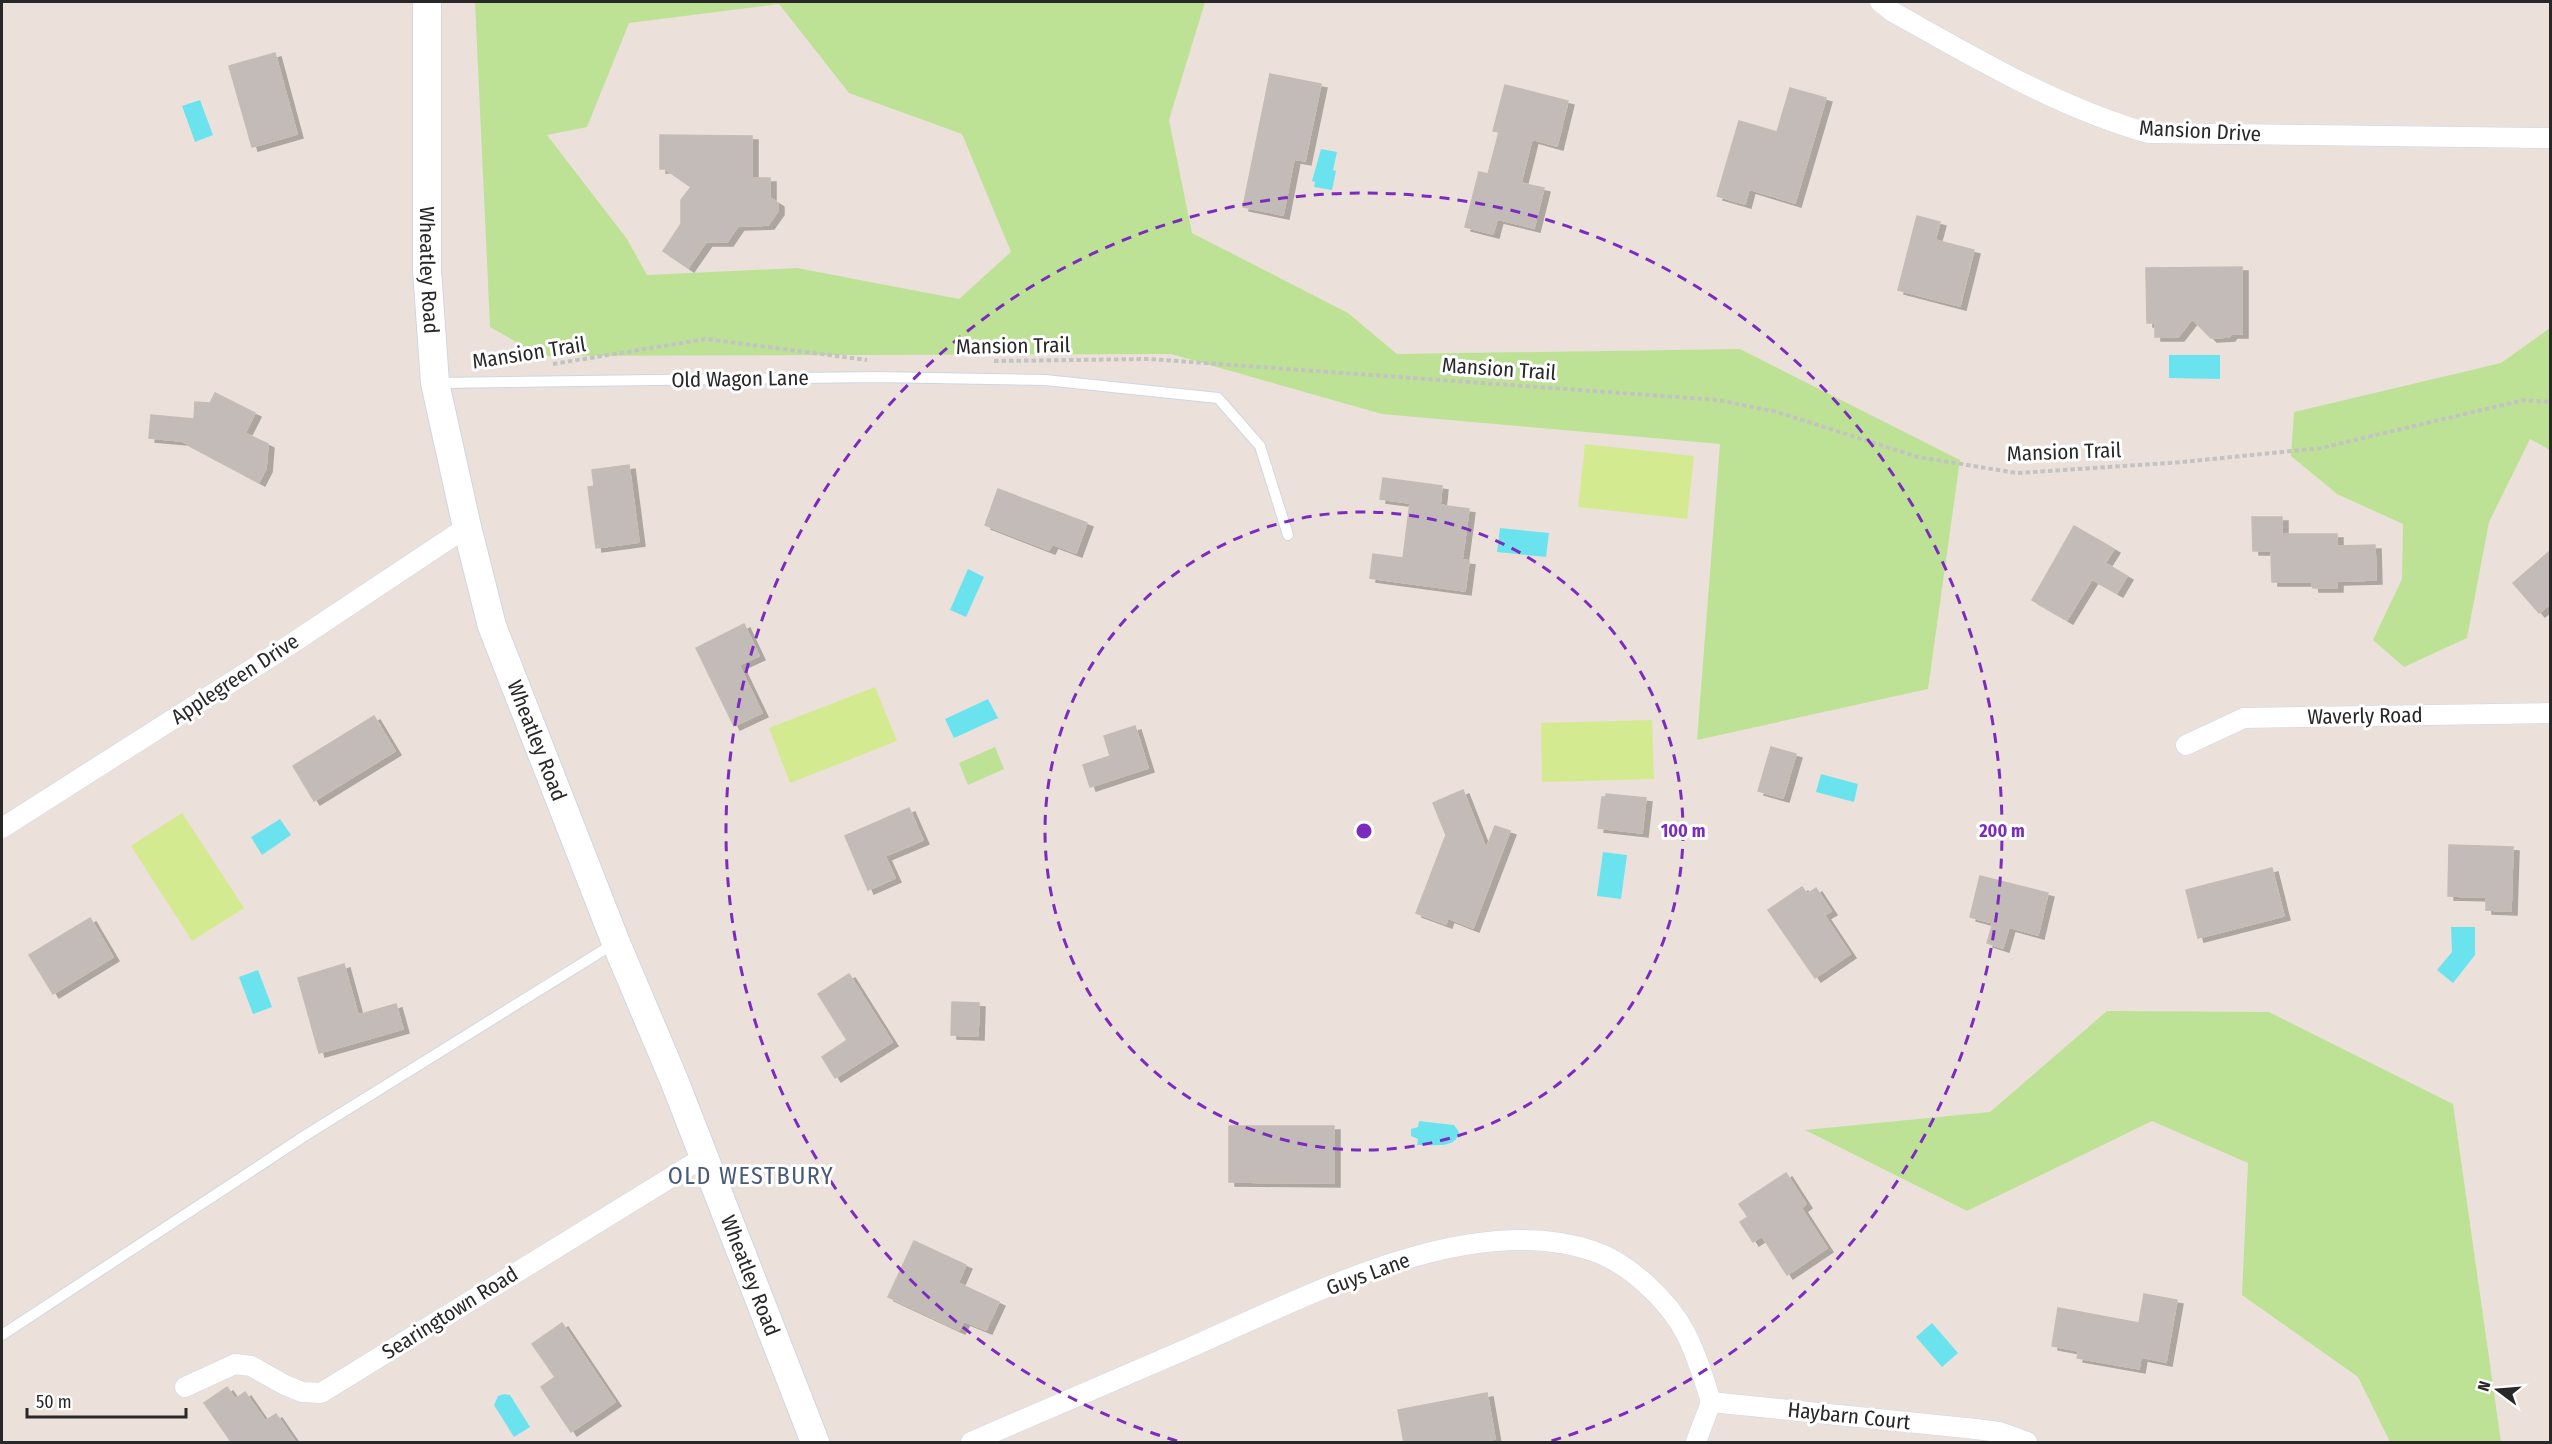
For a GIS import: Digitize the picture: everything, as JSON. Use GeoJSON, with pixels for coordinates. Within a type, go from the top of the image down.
{"type":"FeatureCollection","features":[{"type":"Feature","properties":{"kind":"street","name":"Wheatley Road"},"geometry":{"type":"LineString","coordinates":[[427,2],[427,270],[435,383],[492,626],[616,943],[704,1157],[815,1443]]}},
{"type":"Feature","properties":{"kind":"street","name":"Mansion Drive"},"geometry":{"type":"LineString","coordinates":[[1880,2],[1893,12],[2015,80],[2108,121],[2148,133],[2550,138]]}},
{"type":"Feature","properties":{"kind":"street","name":"Applegreen Drive"},"geometry":{"type":"LineString","coordinates":[[2,828],[291,644],[467,527]]}},
{"type":"Feature","properties":{"kind":"street","name":"Waverly Road"},"geometry":{"type":"LineString","coordinates":[[2186,745],[2244,718],[2550,713]]}},
{"type":"Feature","properties":{"kind":"street","name":"Searingtown Road"},"geometry":{"type":"LineString","coordinates":[[185,1387],[235,1364],[252,1366],[285,1385],[303,1392],[321,1393],[704,1157]]}},
{"type":"Feature","properties":{"kind":"street","name":"Guys Lane"},"geometry":{"type":"LineString","coordinates":[[971,1443],[1340,1282],[1412,1257],[1489,1242],[1542,1241],[1577,1246],[1596,1252],[1630,1271],[1656,1294],[1685,1332],[1711,1402]]}},
{"type":"Feature","properties":{"kind":"street"},"geometry":{"type":"LineString","coordinates":[[1696,1443],[1711,1402]]}},
{"type":"Feature","properties":{"kind":"street","name":"Haybarn Court"},"geometry":{"type":"LineString","coordinates":[[1711,1402],[1976,1429],[1999,1432],[2027,1443]]}},
{"type":"Feature","properties":{"kind":"lane","name":"Old Wagon Lane"},"geometry":{"type":"LineString","coordinates":[[435,383],[877,377],[1045,380],[1218,398],[1260,446],[1288,536]]}},
{"type":"Feature","properties":{"kind":"lane"},"geometry":{"type":"LineString","coordinates":[[2,1335],[306,1135],[616,943]]}},
{"type":"Feature","properties":{"kind":"path","name":"Mansion Trail"},"geometry":{"type":"LineString","coordinates":[[541,366],[706,339],[868,360]]}},
{"type":"Feature","properties":{"kind":"path","name":"Mansion Trail"},"geometry":{"type":"LineString","coordinates":[[985,361],[1149,359],[1718,400],[1777,412],[1918,457],[2017,473],[2182,462],[2321,448],[2524,400],[2550,402]]}},
{"type":"Feature","properties":{"kind":"green space"},"geometry":{"type":"Polygon","coordinates":[[[475,2],[1205,2],[1169,120],[1192,233],[1348,313],[1397,354],[1740,349],[1960,460],[1928,689],[1697,740],[1720,444],[1382,414],[1171,354],[541,356],[490,327],[475,2]],[[779,4],[629,23],[587,127],[547,135],[627,239],[647,275],[797,268],[959,299],[1011,252],[962,134],[849,93],[779,4]]]}},
{"type":"Feature","properties":{"kind":"green space"},"geometry":{"type":"Polygon","coordinates":[[[2550,328],[2550,450],[2530,439],[2489,522],[2467,638],[2404,667],[2373,640],[2402,579],[2403,524],[2337,494],[2291,456],[2294,412],[2501,363],[2550,328]]]}},
{"type":"Feature","properties":{"kind":"green space"},"geometry":{"type":"Polygon","coordinates":[[[1585,444],[1694,456],[1687,519],[1578,507],[1585,444]]]}},
{"type":"Feature","properties":{"kind":"green space"},"geometry":{"type":"Polygon","coordinates":[[[875,687],[897,741],[790,783],[769,728],[875,687]]]}},
{"type":"Feature","properties":{"kind":"green space"},"geometry":{"type":"Polygon","coordinates":[[[1652,720],[1654,779],[1542,782],[1541,723],[1652,720]]]}},
{"type":"Feature","properties":{"kind":"green space"},"geometry":{"type":"Polygon","coordinates":[[[995,747],[1004,769],[968,785],[959,763],[995,747]]]}},
{"type":"Feature","properties":{"kind":"green space"},"geometry":{"type":"Polygon","coordinates":[[[182,813],[244,908],[192,941],[131,846],[182,813]]]}},
{"type":"Feature","properties":{"kind":"green space"},"geometry":{"type":"Polygon","coordinates":[[[2107,1011],[2269,1012],[2453,1104],[2501,1442],[2390,1442],[2358,1377],[2242,1295],[2248,1163],[2152,1121],[1967,1211],[1805,1130],[1990,1112],[2107,1011]]]}},
{"type":"Feature","properties":{"kind":"water"},"geometry":{"type":"Polygon","coordinates":[[[200,100],[213,135],[195,142],[182,106],[200,100]]]}},
{"type":"Feature","properties":{"kind":"water"},"geometry":{"type":"Polygon","coordinates":[[[1321,149],[1337,152],[1332,190],[1314,187],[1315,182],[1312,181],[1321,149]]]}},
{"type":"Feature","properties":{"kind":"water"},"geometry":{"type":"Polygon","coordinates":[[[2169,355],[2220,355],[2220,379],[2169,378],[2169,355]]]}},
{"type":"Feature","properties":{"kind":"water"},"geometry":{"type":"Polygon","coordinates":[[[1500,528],[1549,533],[1546,557],[1497,552],[1500,528]]]}},
{"type":"Feature","properties":{"kind":"water"},"geometry":{"type":"Polygon","coordinates":[[[968,569],[984,577],[966,617],[950,610],[968,569]]]}},
{"type":"Feature","properties":{"kind":"water"},"geometry":{"type":"Polygon","coordinates":[[[988,699],[998,718],[954,738],[945,719],[988,699]]]}},
{"type":"Feature","properties":{"kind":"water"},"geometry":{"type":"Polygon","coordinates":[[[1821,774],[1858,784],[1854,802],[1816,792],[1821,774]]]}},
{"type":"Feature","properties":{"kind":"water"},"geometry":{"type":"Polygon","coordinates":[[[280,819],[291,835],[262,855],[251,837],[280,819]]]}},
{"type":"Feature","properties":{"kind":"water"},"geometry":{"type":"Polygon","coordinates":[[[1603,852],[1627,855],[1621,899],[1597,896],[1603,852]]]}},
{"type":"Feature","properties":{"kind":"water"},"geometry":{"type":"Polygon","coordinates":[[[2451,927],[2475,927],[2475,955],[2453,983],[2437,970],[2452,952],[2451,927]]]}},
{"type":"Feature","properties":{"kind":"water"},"geometry":{"type":"Polygon","coordinates":[[[258,970],[272,1007],[253,1014],[239,977],[258,970]]]}},
{"type":"Feature","properties":{"kind":"water"},"geometry":{"type":"Polygon","coordinates":[[[1419,1121],[1454,1125],[1459,1132],[1457,1138],[1448,1144],[1417,1145],[1418,1139],[1411,1136],[1411,1129],[1418,1127],[1419,1121]]]}},
{"type":"Feature","properties":{"kind":"water"},"geometry":{"type":"Polygon","coordinates":[[[1932,1323],[1958,1353],[1942,1367],[1916,1337],[1932,1323]]]}},
{"type":"Feature","properties":{"kind":"water"},"geometry":{"type":"Polygon","coordinates":[[[510,1395],[530,1427],[514,1437],[494,1405],[498,1396],[510,1395]]]}},
{"type":"Feature","properties":{"kind":"building"},"geometry":{"type":"Polygon","coordinates":[[[275,53],[297,134],[252,147],[229,66],[275,53]]]}},
{"type":"Feature","properties":{"kind":"building"},"geometry":{"type":"Polygon","coordinates":[[[1270,74],[1321,84],[1305,161],[1294,159],[1283,215],[1243,207],[1270,74]]]}},
{"type":"Feature","properties":{"kind":"building"},"geometry":{"type":"Polygon","coordinates":[[[1505,85],[1568,101],[1557,146],[1532,139],[1521,183],[1544,188],[1534,228],[1497,219],[1493,234],[1465,227],[1479,172],[1488,174],[1499,132],[1493,131],[1505,85]]]}},
{"type":"Feature","properties":{"kind":"building"},"geometry":{"type":"Polygon","coordinates":[[[1790,88],[1826,98],[1795,203],[1749,189],[1745,204],[1717,196],[1739,121],[1777,132],[1790,88]]]}},
{"type":"Feature","properties":{"kind":"building"},"geometry":{"type":"Polygon","coordinates":[[[660,135],[752,136],[752,178],[770,178],[770,198],[778,203],[778,211],[768,225],[738,226],[727,242],[706,242],[688,268],[663,251],[681,224],[681,200],[691,187],[665,169],[660,169],[660,135]]]}},
{"type":"Feature","properties":{"kind":"building"},"geometry":{"type":"Polygon","coordinates":[[[1917,216],[1940,222],[1935,240],[1974,250],[1960,306],[1898,290],[1917,216]]]}},
{"type":"Feature","properties":{"kind":"building"},"geometry":{"type":"Polygon","coordinates":[[[2242,267],[2242,334],[2211,338],[2192,319],[2178,337],[2155,337],[2155,323],[2147,323],[2146,268],[2242,267]]]}},
{"type":"Feature","properties":{"kind":"building"},"geometry":{"type":"Polygon","coordinates":[[[215,393],[255,413],[245,433],[268,444],[266,468],[259,482],[182,441],[149,438],[151,415],[194,419],[195,402],[210,403],[215,393]]]}},
{"type":"Feature","properties":{"kind":"building"},"geometry":{"type":"Polygon","coordinates":[[[629,465],[639,542],[596,548],[588,487],[594,486],[592,470],[629,465]]]}},
{"type":"Feature","properties":{"kind":"building"},"geometry":{"type":"Polygon","coordinates":[[[1383,478],[1442,486],[1440,505],[1469,509],[1462,560],[1469,561],[1465,591],[1370,578],[1373,554],[1403,558],[1410,503],[1380,499],[1383,478]]]}},
{"type":"Feature","properties":{"kind":"building"},"geometry":{"type":"Polygon","coordinates":[[[998,489],[1087,523],[1076,553],[1052,544],[1049,550],[985,525],[998,489]]]}},
{"type":"Feature","properties":{"kind":"building"},"geometry":{"type":"Polygon","coordinates":[[[2252,517],[2282,517],[2282,534],[2337,534],[2337,546],[2375,545],[2376,580],[2337,581],[2337,588],[2313,588],[2312,582],[2272,582],[2271,551],[2253,551],[2252,517]]]}},
{"type":"Feature","properties":{"kind":"building"},"geometry":{"type":"Polygon","coordinates":[[[2074,526],[2114,549],[2105,563],[2127,576],[2117,593],[2092,579],[2067,620],[2032,600],[2074,526]]]}},
{"type":"Feature","properties":{"kind":"building"},"geometry":{"type":"Polygon","coordinates":[[[2550,551],[2550,604],[2539,613],[2513,583],[2550,551]]]}},
{"type":"Feature","properties":{"kind":"building"},"geometry":{"type":"Polygon","coordinates":[[[744,624],[759,656],[739,665],[762,713],[734,726],[696,648],[744,624]]]}},
{"type":"Feature","properties":{"kind":"building"},"geometry":{"type":"Polygon","coordinates":[[[374,716],[395,751],[314,801],[293,766],[374,716]]]}},
{"type":"Feature","properties":{"kind":"building"},"geometry":{"type":"Polygon","coordinates":[[[1135,726],[1148,768],[1090,787],[1083,765],[1110,756],[1104,736],[1135,726]]]}},
{"type":"Feature","properties":{"kind":"building"},"geometry":{"type":"Polygon","coordinates":[[[1771,747],[1796,754],[1783,798],[1758,791],[1771,747]]]}},
{"type":"Feature","properties":{"kind":"building"},"geometry":{"type":"Polygon","coordinates":[[[1463,790],[1486,849],[1495,826],[1510,831],[1473,928],[1448,918],[1446,924],[1416,913],[1446,835],[1433,803],[1463,790]]]}},
{"type":"Feature","properties":{"kind":"building"},"geometry":{"type":"Polygon","coordinates":[[[1606,794],[1646,798],[1642,833],[1598,828],[1602,797],[1606,797],[1606,794]]]}},
{"type":"Feature","properties":{"kind":"building"},"geometry":{"type":"Polygon","coordinates":[[[909,808],[923,840],[885,856],[895,878],[868,890],[845,836],[909,808]]]}},
{"type":"Feature","properties":{"kind":"building"},"geometry":{"type":"Polygon","coordinates":[[[2449,845],[2513,847],[2511,911],[2486,910],[2486,897],[2448,896],[2449,845]]]}},
{"type":"Feature","properties":{"kind":"building"},"geometry":{"type":"Polygon","coordinates":[[[2272,868],[2284,916],[2198,938],[2186,890],[2272,868]]]}},
{"type":"Feature","properties":{"kind":"building"},"geometry":{"type":"Polygon","coordinates":[[[1980,876],[2048,893],[2038,935],[2009,927],[2003,948],[1987,943],[1993,923],[1970,917],[1980,876]]]}},
{"type":"Feature","properties":{"kind":"building"},"geometry":{"type":"Polygon","coordinates":[[[1802,887],[1807,894],[1816,888],[1831,911],[1824,915],[1850,954],[1815,978],[1768,910],[1802,887]]]}},
{"type":"Feature","properties":{"kind":"building"},"geometry":{"type":"Polygon","coordinates":[[[90,918],[113,957],[53,994],[29,955],[90,918]]]}},
{"type":"Feature","properties":{"kind":"building"},"geometry":{"type":"Polygon","coordinates":[[[344,964],[358,1015],[396,1004],[403,1029],[319,1053],[298,978],[344,964]]]}},
{"type":"Feature","properties":{"kind":"building"},"geometry":{"type":"Polygon","coordinates":[[[849,974],[892,1042],[835,1078],[822,1057],[847,1040],[818,994],[849,974]]]}},
{"type":"Feature","properties":{"kind":"building"},"geometry":{"type":"Polygon","coordinates":[[[952,1002],[979,1003],[978,1036],[951,1035],[952,1002]]]}},
{"type":"Feature","properties":{"kind":"building"},"geometry":{"type":"Polygon","coordinates":[[[1229,1126],[1334,1126],[1334,1183],[1229,1182],[1229,1126]]]}},
{"type":"Feature","properties":{"kind":"building"},"geometry":{"type":"Polygon","coordinates":[[[1786,1173],[1806,1204],[1801,1208],[1827,1248],[1787,1275],[1762,1236],[1753,1242],[1740,1222],[1748,1217],[1739,1204],[1786,1173]]]}},
{"type":"Feature","properties":{"kind":"building"},"geometry":{"type":"Polygon","coordinates":[[[914,1241],[966,1265],[958,1283],[999,1302],[986,1330],[964,1321],[959,1330],[888,1297],[914,1241]]]}},
{"type":"Feature","properties":{"kind":"building"},"geometry":{"type":"Polygon","coordinates":[[[2144,1294],[2177,1300],[2166,1362],[2141,1357],[2139,1369],[2077,1358],[2079,1351],[2052,1346],[2058,1308],[2139,1323],[2144,1294]]]}},
{"type":"Feature","properties":{"kind":"building"},"geometry":{"type":"Polygon","coordinates":[[[562,1323],[615,1402],[571,1432],[541,1387],[555,1377],[532,1344],[562,1323]]]}},
{"type":"Feature","properties":{"kind":"building"},"geometry":{"type":"Polygon","coordinates":[[[227,1387],[235,1399],[245,1392],[265,1421],[276,1414],[296,1443],[232,1443],[204,1403],[227,1387]]]}},
{"type":"Feature","properties":{"kind":"building"},"geometry":{"type":"Polygon","coordinates":[[[1487,1393],[1495,1439],[1475,1443],[1404,1443],[1398,1410],[1487,1393]]]}},
{"type":"Feature","properties":{"kind":"district","name":"OLD WESTBURY"},"geometry":{"type":"Point","coordinates":[751,1176]}}]}
